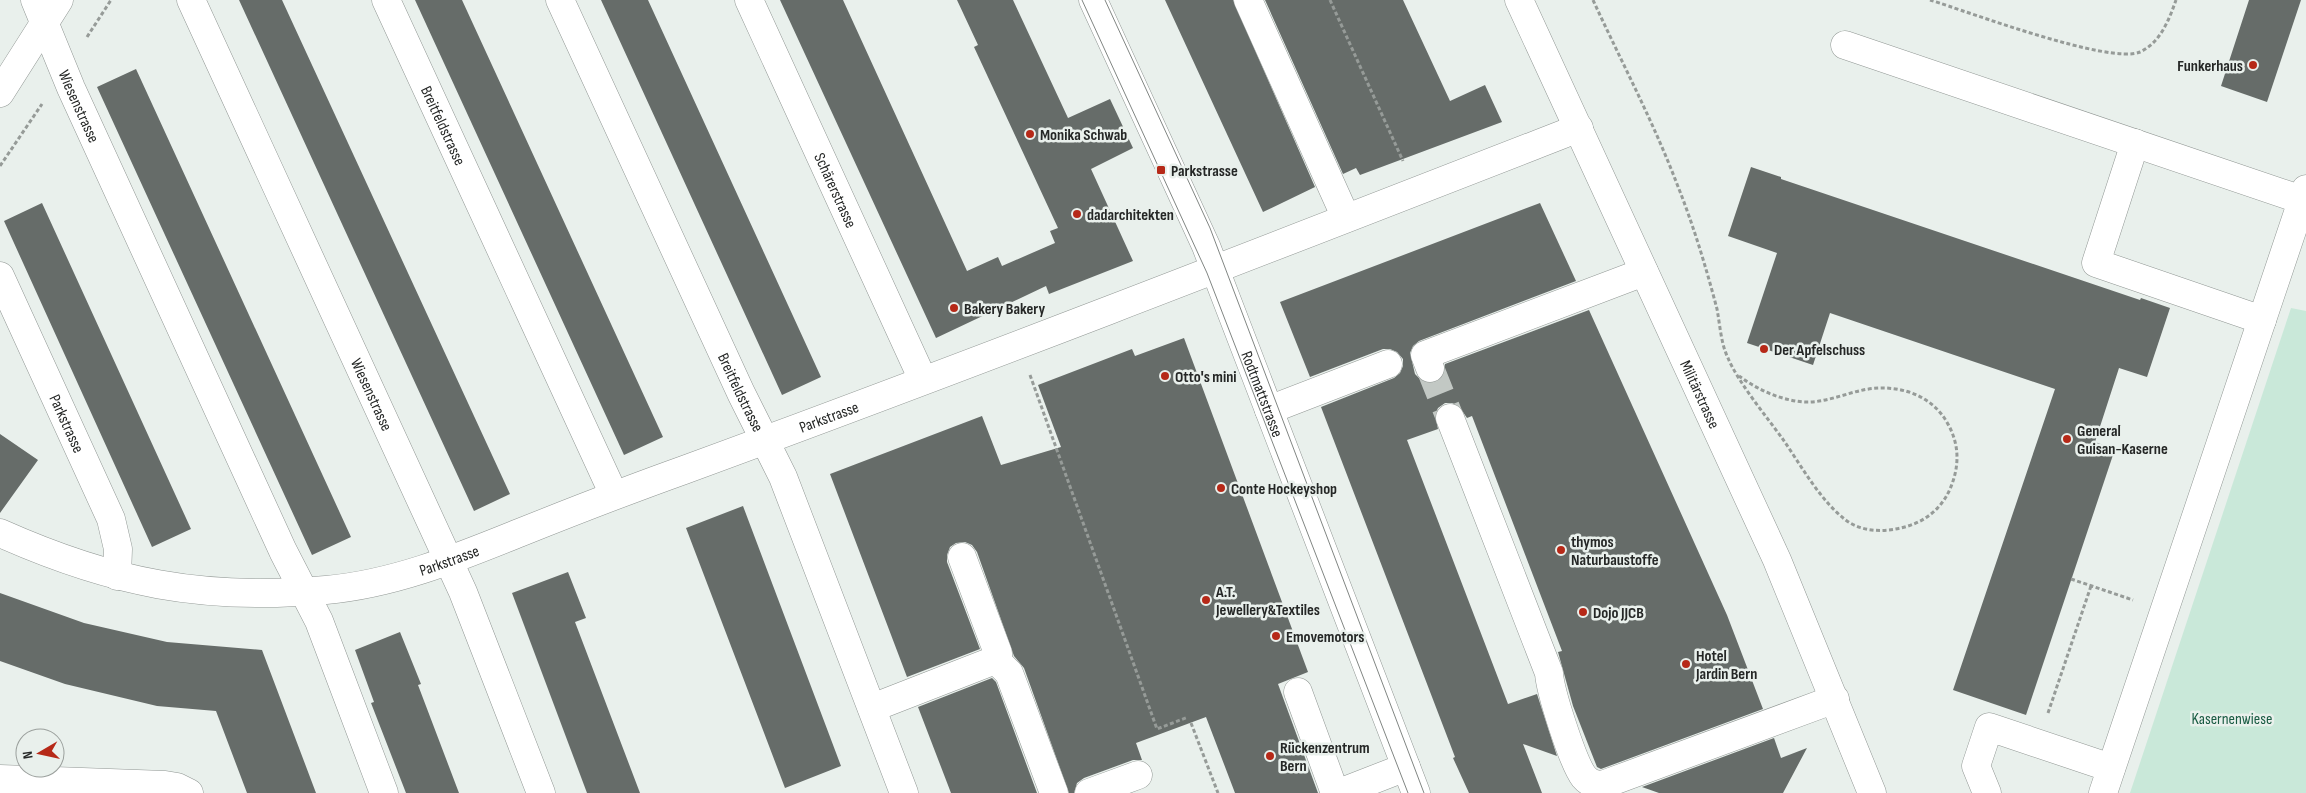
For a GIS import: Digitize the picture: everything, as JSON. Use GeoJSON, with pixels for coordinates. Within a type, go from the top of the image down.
{"type":"FeatureCollection","features":[{"type":"Feature","properties":{"kind":"street"},"geometry":{"type":"LineString","coordinates":[[0,94],[39,11],[59,0]]}},
{"type":"Feature","properties":{"kind":"street","name":"Wiesenstrasse"},"geometry":{"type":"LineString","coordinates":[[191,0],[477,623],[542,793]]}},
{"type":"Feature","properties":{"kind":"street","name":"Breitfeldstrasse"},"geometry":{"type":"LineString","coordinates":[[386,0],[614,495]]}},
{"type":"Feature","properties":{"kind":"street","name":"Breitfeldstrasse"},"geometry":{"type":"LineString","coordinates":[[560,0],[783,478],[904,793]]}},
{"type":"Feature","properties":{"kind":"street","name":"Schärerstrasse"},"geometry":{"type":"LineString","coordinates":[[749,0],[923,380]]}},
{"type":"Feature","properties":{"kind":"street","name":"Rodtmattstrasse"},"geometry":{"type":"LineString","coordinates":[[1094,0],[1216,270],[1416,793]]}},
{"type":"Feature","properties":{"kind":"street"},"geometry":{"type":"LineString","coordinates":[[1248,0],[1346,218]]}},
{"type":"Feature","properties":{"kind":"street","name":"Militärstrasse"},"geometry":{"type":"LineString","coordinates":[[1519,0],[1777,560],[1872,793]]}},
{"type":"Feature","properties":{"kind":"street","name":"Wiesenstrasse"},"geometry":{"type":"LineString","coordinates":[[39,11],[75,97],[319,621],[384,793]]}},
{"type":"Feature","properties":{"kind":"street"},"geometry":{"type":"LineString","coordinates":[[1844,45],[2135,143],[2304,194],[2107,780],[2038,743],[1989,727],[1976,766],[1987,793]]}},
{"type":"Feature","properties":{"kind":"street","name":"Parkstrasse"},"geometry":{"type":"LineString","coordinates":[[0,533],[50,555],[117,576],[175,589],[217,592],[330,590],[386,580],[449,561],[614,495],[1216,270],[1578,128]]}},
{"type":"Feature","properties":{"kind":"street"},"geometry":{"type":"LineString","coordinates":[[2135,143],[2096,263],[2262,320]]}},
{"type":"Feature","properties":{"kind":"street"},"geometry":{"type":"LineString","coordinates":[[1430,368],[1425,355],[1644,272]]}},
{"type":"Feature","properties":{"kind":"street","name":"Parkstrasse"},"geometry":{"type":"LineString","coordinates":[[0,276],[112,519],[118,549],[117,576]]}},
{"type":"Feature","properties":{"kind":"street"},"geometry":{"type":"LineString","coordinates":[[1269,410],[1388,364]]}},
{"type":"Feature","properties":{"kind":"street"},"geometry":{"type":"LineString","coordinates":[[1450,418],[1548,673],[1550,689],[1584,777],[1594,784],[1615,787],[1834,699]]}},
{"type":"Feature","properties":{"kind":"street"},"geometry":{"type":"LineString","coordinates":[[962,557],[998,653],[998,662]]}},
{"type":"Feature","properties":{"kind":"street"},"geometry":{"type":"LineString","coordinates":[[872,708],[990,662],[998,662],[1009,673],[1054,793]]}},
{"type":"Feature","properties":{"kind":"street"},"geometry":{"type":"LineString","coordinates":[[1298,692],[1335,793]]}},
{"type":"Feature","properties":{"kind":"street"},"geometry":{"type":"LineString","coordinates":[[1339,793],[1406,767]]}},
{"type":"Feature","properties":{"kind":"street"},"geometry":{"type":"LineString","coordinates":[[1089,793],[1138,775]]}},
{"type":"Feature","properties":{"kind":"street"},"geometry":{"type":"LineString","coordinates":[[0,779],[43,787],[165,785],[177,787],[189,793]]}},
{"type":"Feature","properties":{"kind":"path"},"geometry":{"type":"LineString","coordinates":[[1330,0],[1416,191]]}},
{"type":"Feature","properties":{"kind":"path"},"geometry":{"type":"LineString","coordinates":[[1593,0],[1677,183],[1714,299],[1727,358],[1739,376],[1827,502],[1848,521],[1863,529],[1877,531],[1911,526],[1926,519],[1941,506],[1955,476],[1958,454],[1955,438],[1938,410],[1924,398],[1911,392],[1879,388],[1804,402],[1767,394],[1756,389],[1739,376]]}},
{"type":"Feature","properties":{"kind":"path"},"geometry":{"type":"LineString","coordinates":[[1930,0],[2094,51],[2127,56],[2141,52],[2153,43],[2162,32],[2176,0]]}},
{"type":"Feature","properties":{"kind":"path"},"geometry":{"type":"LineString","coordinates":[[1032,381],[1157,729],[1188,717]]}},
{"type":"Feature","properties":{"kind":"path"},"geometry":{"type":"LineString","coordinates":[[2071,579],[2164,611]]}},
{"type":"Feature","properties":{"kind":"path"},"geometry":{"type":"LineString","coordinates":[[2038,743],[2091,586]]}},
{"type":"Feature","properties":{"kind":"path"},"geometry":{"type":"LineString","coordinates":[[1191,723],[1218,793]]}},
{"type":"Feature","properties":{"kind":"green space","name":"Kasernenwiese"},"geometry":{"type":"Polygon","coordinates":[[[2291,308],[2306,311],[2306,793],[2130,793],[2291,308]]]}},
{"type":"Feature","properties":{"kind":"building"},"geometry":{"type":"Polygon","coordinates":[[[239,0],[282,0],[510,494],[474,511],[239,0]]]}},
{"type":"Feature","properties":{"kind":"building"},"geometry":{"type":"Polygon","coordinates":[[[415,0],[462,0],[663,437],[624,455],[415,0]]]}},
{"type":"Feature","properties":{"kind":"building"},"geometry":{"type":"Polygon","coordinates":[[[601,0],[648,0],[821,377],[782,395],[601,0]]]}},
{"type":"Feature","properties":{"kind":"building"},"geometry":{"type":"Polygon","coordinates":[[[780,0],[843,0],[967,271],[998,257],[1002,266],[1055,243],[1050,231],[1058,228],[974,47],[978,45],[957,0],[1013,0],[1068,118],[1110,99],[1133,148],[1091,169],[1133,261],[1049,294],[1046,286],[936,338],[780,0]]]}},
{"type":"Feature","properties":{"kind":"building"},"geometry":{"type":"Polygon","coordinates":[[[1165,0],[1233,0],[1315,187],[1263,212],[1165,0]]]}},
{"type":"Feature","properties":{"kind":"building"},"geometry":{"type":"Polygon","coordinates":[[[1265,0],[1403,0],[1450,101],[1485,85],[1502,122],[1360,175],[1356,168],[1343,174],[1265,0]]]}},
{"type":"Feature","properties":{"kind":"building","name":"Funkerhaus"},"geometry":{"type":"Polygon","coordinates":[[[2249,0],[2301,0],[2267,102],[2221,86],[2249,0]]]}},
{"type":"Feature","properties":{"kind":"building"},"geometry":{"type":"Polygon","coordinates":[[[136,69],[351,537],[312,555],[97,87],[136,69]]]}},
{"type":"Feature","properties":{"kind":"building","name":"General Guisan-Kaserne"},"geometry":{"type":"Polygon","coordinates":[[[1751,167],[1781,177],[1781,179],[2140,300],[2141,298],[2170,308],[2147,377],[2119,368],[2095,442],[2115,449],[2026,715],[1953,690],[2055,389],[1830,313],[1813,365],[1747,343],[1777,253],[1728,236],[1751,167]]]}},
{"type":"Feature","properties":{"kind":"building"},"geometry":{"type":"Polygon","coordinates":[[[42,203],[191,529],[152,547],[4,221],[42,203]]]}},
{"type":"Feature","properties":{"kind":"building"},"geometry":{"type":"Polygon","coordinates":[[[1540,203],[1576,281],[1419,341],[1413,346],[1410,353],[1415,374],[1427,383],[1435,383],[1442,377],[1445,364],[1589,310],[1727,615],[1763,709],[1601,769],[1597,767],[1573,706],[1558,652],[1562,651],[1472,416],[1467,418],[1459,406],[1445,403],[1438,408],[1435,415],[1438,429],[1407,440],[1508,704],[1537,694],[1557,756],[1523,744],[1542,793],[1469,793],[1453,758],[1455,757],[1321,407],[1394,378],[1400,373],[1403,359],[1397,352],[1383,349],[1310,377],[1280,302],[1540,203]]]}},
{"type":"Feature","properties":{"kind":"building"},"geometry":{"type":"Polygon","coordinates":[[[1184,338],[1308,672],[1278,684],[1318,793],[1235,793],[1206,717],[1136,743],[1142,760],[1133,760],[1084,778],[1077,783],[1074,793],[1069,793],[1024,668],[1014,656],[977,552],[972,545],[965,542],[956,543],[950,547],[947,562],[980,649],[907,677],[830,474],[982,416],[1001,465],[1061,447],[1038,385],[1132,349],[1135,356],[1184,338]]]}},
{"type":"Feature","properties":{"kind":"building"},"geometry":{"type":"Polygon","coordinates":[[[0,434],[38,460],[0,513],[0,434]]]}},
{"type":"Feature","properties":{"kind":"building"},"geometry":{"type":"Polygon","coordinates":[[[743,506],[841,766],[785,788],[686,528],[743,506]]]}},
{"type":"Feature","properties":{"kind":"building"},"geometry":{"type":"Polygon","coordinates":[[[568,572],[586,618],[575,622],[640,793],[587,793],[512,593],[568,572]]]}},
{"type":"Feature","properties":{"kind":"building"},"geometry":{"type":"Polygon","coordinates":[[[0,593],[84,623],[167,642],[262,650],[316,793],[247,793],[216,711],[157,706],[65,684],[0,661],[0,593]]]}},
{"type":"Feature","properties":{"kind":"building"},"geometry":{"type":"Polygon","coordinates":[[[400,632],[421,684],[418,685],[459,793],[406,793],[371,703],[374,702],[355,650],[400,632]]]}},
{"type":"Feature","properties":{"kind":"building"},"geometry":{"type":"Polygon","coordinates":[[[992,678],[996,682],[1037,793],[951,793],[918,707],[992,678]]]}},
{"type":"Feature","properties":{"kind":"building"},"geometry":{"type":"Polygon","coordinates":[[[1774,738],[1781,758],[1807,748],[1783,793],[1659,793],[1642,787],[1774,738]]]}},
{"type":"Feature","properties":{"kind":"tunnel"},"geometry":{"type":"LineString","coordinates":[[1430,368],[1450,418]]}},
{"type":"Feature","properties":{"kind":"tram line"},"geometry":{"type":"LineString","coordinates":[[1082,0],[1207,273],[1408,793]]}},
{"type":"Feature","properties":{"kind":"tram line"},"geometry":{"type":"LineString","coordinates":[[1105,0],[1210,228],[1424,793]]}},
{"type":"Feature","properties":{"kind":"place","name":"Funkerhaus"},"geometry":{"type":"Point","coordinates":[2253,65]}},
{"type":"Feature","properties":{"kind":"place","name":"Monika Schwab"},"geometry":{"type":"Point","coordinates":[1030,134]}},
{"type":"Feature","properties":{"kind":"place","name":"Parkstrasse"},"geometry":{"type":"Point","coordinates":[1161,170]}},
{"type":"Feature","properties":{"kind":"place","name":"dadarchitekten"},"geometry":{"type":"Point","coordinates":[1077,214]}},
{"type":"Feature","properties":{"kind":"place","name":"Bakery Bakery"},"geometry":{"type":"Point","coordinates":[954,308]}},
{"type":"Feature","properties":{"kind":"place","name":"Der Apfelschuss"},"geometry":{"type":"Point","coordinates":[1764,349]}},
{"type":"Feature","properties":{"kind":"place","name":"Otto's mini"},"geometry":{"type":"Point","coordinates":[1165,376]}},
{"type":"Feature","properties":{"kind":"place","name":"General Guisan-Kaserne"},"geometry":{"type":"Point","coordinates":[2067,439]}},
{"type":"Feature","properties":{"kind":"place","name":"Conte Hockeyshop"},"geometry":{"type":"Point","coordinates":[1221,488]}},
{"type":"Feature","properties":{"kind":"place","name":"thymos Naturbaustoffe"},"geometry":{"type":"Point","coordinates":[1561,550]}},
{"type":"Feature","properties":{"kind":"place","name":"A.T. Jewellery&Textiles"},"geometry":{"type":"Point","coordinates":[1206,600]}},
{"type":"Feature","properties":{"kind":"place","name":"Dojo JJCB"},"geometry":{"type":"Point","coordinates":[1583,612]}},
{"type":"Feature","properties":{"kind":"place","name":"Emovemotors"},"geometry":{"type":"Point","coordinates":[1276,636]}},
{"type":"Feature","properties":{"kind":"place","name":"Hotel Jardin Bern"},"geometry":{"type":"Point","coordinates":[1686,664]}},
{"type":"Feature","properties":{"kind":"place","name":"Rückenzentrum Bern"},"geometry":{"type":"Point","coordinates":[1270,756]}}]}
